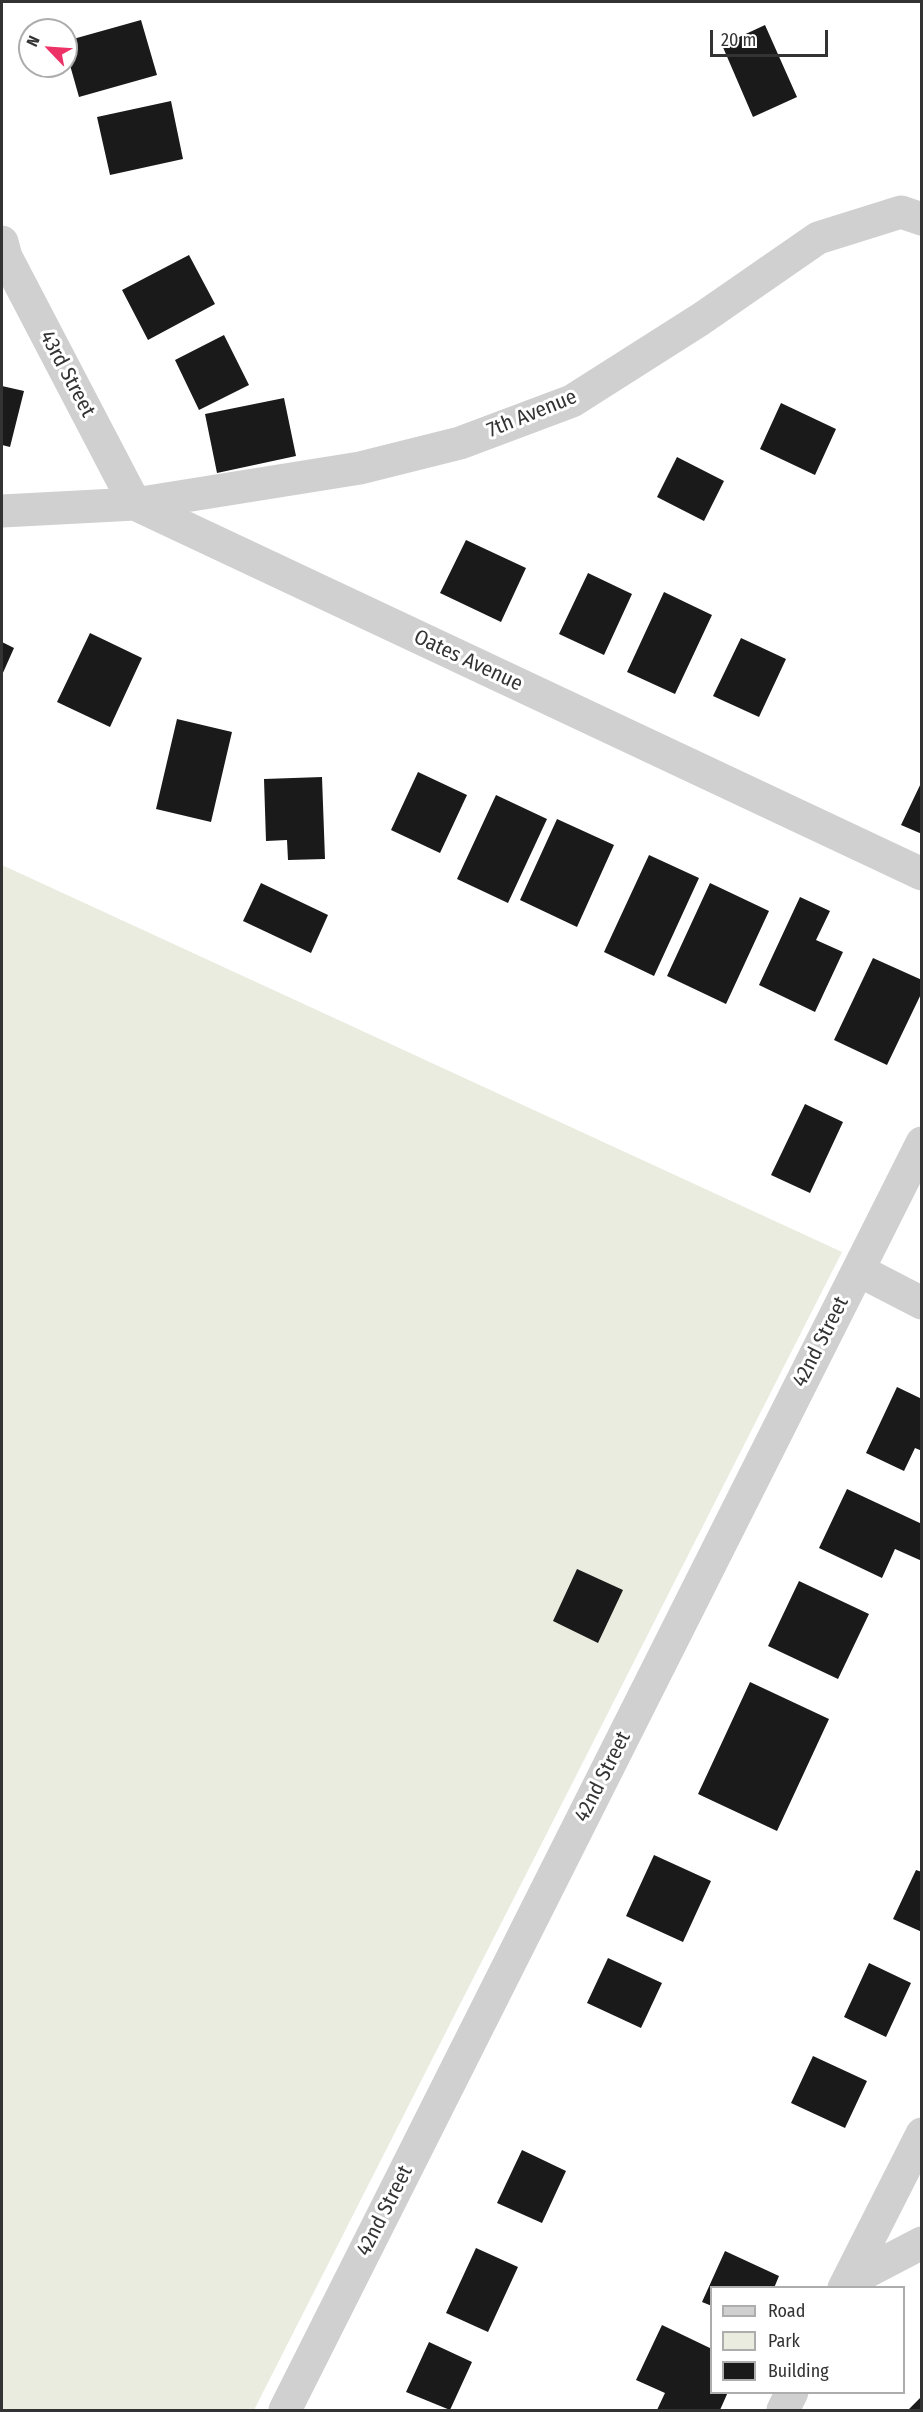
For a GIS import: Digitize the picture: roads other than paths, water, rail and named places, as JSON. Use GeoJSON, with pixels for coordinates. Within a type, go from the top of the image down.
{"type":"FeatureCollection","features":[{"type":"Feature","properties":{"kind":"street","name":"7th Avenue"},"geometry":{"type":"LineString","coordinates":[[135,504],[360,468],[460,443],[572,401],[701,319],[818,237],[901,212],[921,219]]}},
{"type":"Feature","properties":{"kind":"street","name":"43rd Street"},"geometry":{"type":"LineString","coordinates":[[2,242],[6,257],[135,504]]}},
{"type":"Feature","properties":{"kind":"street","name":"Oates Avenue"},"geometry":{"type":"LineString","coordinates":[[2,511],[135,504],[921,874]]}},
{"type":"Feature","properties":{"kind":"street","name":"42nd Street"},"geometry":{"type":"LineString","coordinates":[[285,2410],[921,1143]]}},
{"type":"Feature","properties":{"kind":"street"},"geometry":{"type":"LineString","coordinates":[[858,1270],[921,1303]]}},
{"type":"Feature","properties":{"kind":"street"},"geometry":{"type":"LineString","coordinates":[[846,2285],[921,2134]]}},
{"type":"Feature","properties":{"kind":"street"},"geometry":{"type":"LineString","coordinates":[[846,2285],[921,2243]]}},
{"type":"Feature","properties":{"kind":"street"},"geometry":{"type":"LineString","coordinates":[[783,2410],[791,2394]]}}]}
